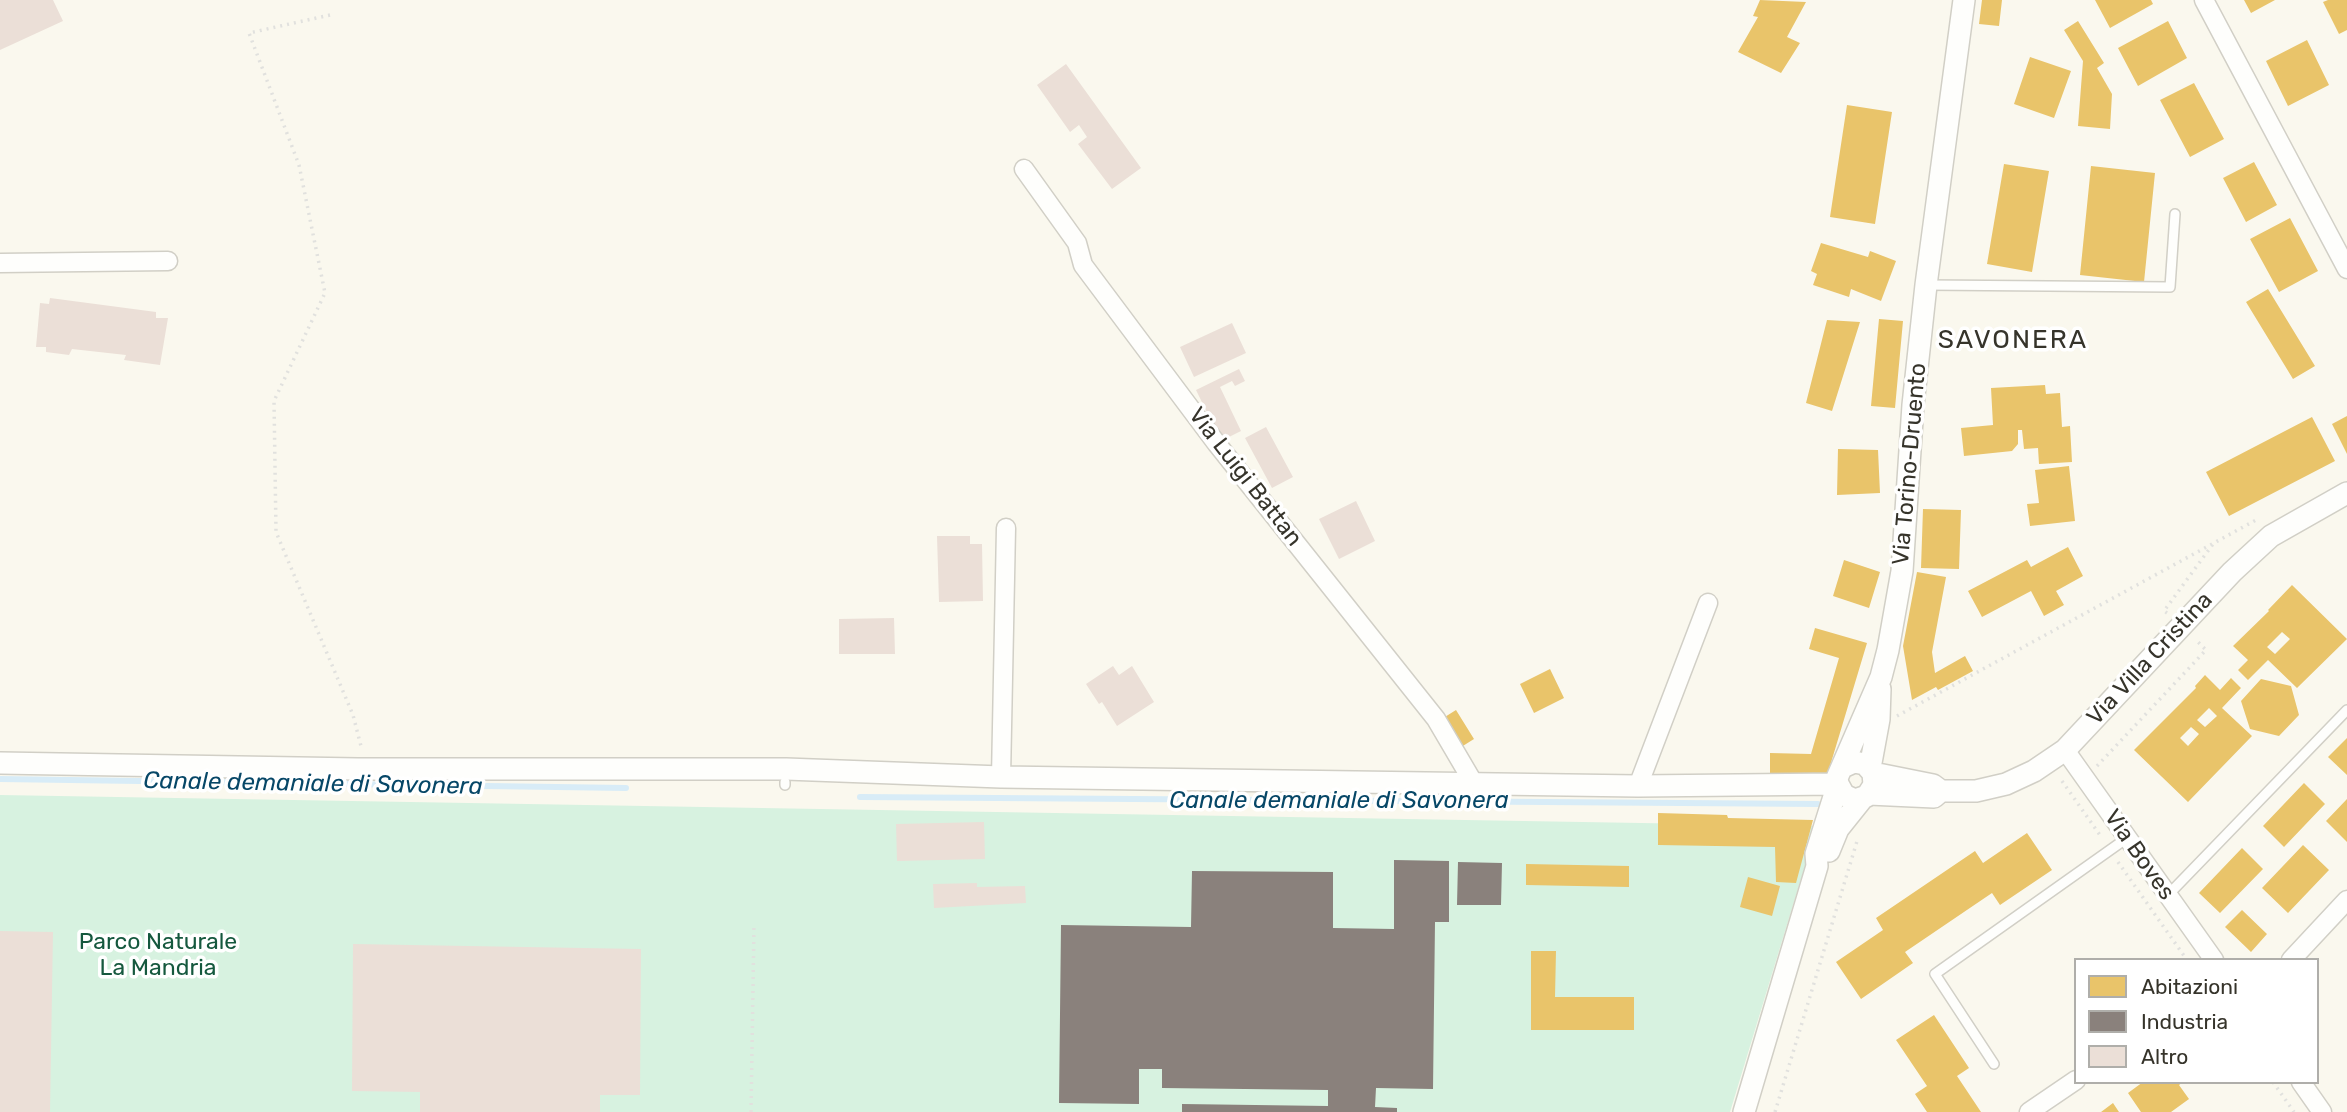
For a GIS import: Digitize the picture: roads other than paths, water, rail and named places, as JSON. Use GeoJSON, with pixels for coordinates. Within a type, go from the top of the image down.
{"type":"FeatureCollection","features":[{"type":"Feature","properties":{"kind":"street","name":"Via Torino-Druento"},"geometry":{"type":"LineString","coordinates":[[1817,866],[1826,858],[1838,829],[1868,783],[1879,719],[1881,677],[1902,571],[1913,405],[1926,285],[1964,0]]}},
{"type":"Feature","properties":{"kind":"street"},"geometry":{"type":"LineString","coordinates":[[2204,0],[2347,269]]}},
{"type":"Feature","properties":{"kind":"street","name":"Via Luigi Battan"},"geometry":{"type":"LineString","coordinates":[[1024,169],[1077,243],[1083,265],[1217,444],[1436,719],[1473,782]]}},
{"type":"Feature","properties":{"kind":"street"},"geometry":{"type":"LineString","coordinates":[[0,263],[168,261]]}},
{"type":"Feature","properties":{"kind":"street","name":"Via Villa Cristina"},"geometry":{"type":"LineString","coordinates":[[1868,783],[1933,785],[1941,792],[1976,791],[2006,785],[2034,771],[2065,750],[2232,572],[2271,536],[2347,493]]}},
{"type":"Feature","properties":{"kind":"street"},"geometry":{"type":"LineString","coordinates":[[1001,777],[1006,528]]}},
{"type":"Feature","properties":{"kind":"street"},"geometry":{"type":"LineString","coordinates":[[1631,785],[1708,603]]}},
{"type":"Feature","properties":{"kind":"street","name":"Via Torino-Druento"},"geometry":{"type":"LineString","coordinates":[[1744,1112],[1817,866],[1816,854],[1840,775],[1881,677]]}},
{"type":"Feature","properties":{"kind":"street","name":"Via Boves"},"geometry":{"type":"LineString","coordinates":[[2065,750],[2213,958]]}},
{"type":"Feature","properties":{"kind":"street"},"geometry":{"type":"LineString","coordinates":[[0,763],[358,769],[627,769],[759,783],[790,776],[838,784],[942,775],[1631,785],[1840,775],[1854,762],[1860,762],[1868,783],[1849,798],[1839,790],[1840,775]]}},
{"type":"Feature","properties":{"kind":"street"},"geometry":{"type":"LineString","coordinates":[[2293,958],[2347,900]]}},
{"type":"Feature","properties":{"kind":"street"},"geometry":{"type":"LineString","coordinates":[[2029,1112],[2074,1081]]}},
{"type":"Feature","properties":{"kind":"street"},"geometry":{"type":"LineString","coordinates":[[2302,1084],[2322,1112]]}},
{"type":"Feature","properties":{"kind":"lane"},"geometry":{"type":"LineString","coordinates":[[1926,285],[2170,287],[2175,214]]}},
{"type":"Feature","properties":{"kind":"lane"},"geometry":{"type":"LineString","coordinates":[[2168,895],[2347,710]]}},
{"type":"Feature","properties":{"kind":"lane"},"geometry":{"type":"LineString","coordinates":[[1994,1063],[1936,974],[2127,838]]}},
{"type":"Feature","properties":{"kind":"waterway","name":"Canale demaniale di Savonera"},"geometry":{"type":"LineString","coordinates":[[0,779],[626,788]]}},
{"type":"Feature","properties":{"kind":"waterway","name":"Canale demaniale di Savonera"},"geometry":{"type":"LineString","coordinates":[[860,797],[1818,804]]}},
{"type":"Feature","properties":{"kind":"district","name":"SAVONERA"},"geometry":{"type":"Point","coordinates":[2013,340]}},
{"type":"Feature","properties":{"kind":"park label","name":"Parco Naturale La Mandria"},"geometry":{"type":"Point","coordinates":[158,955]}}]}
